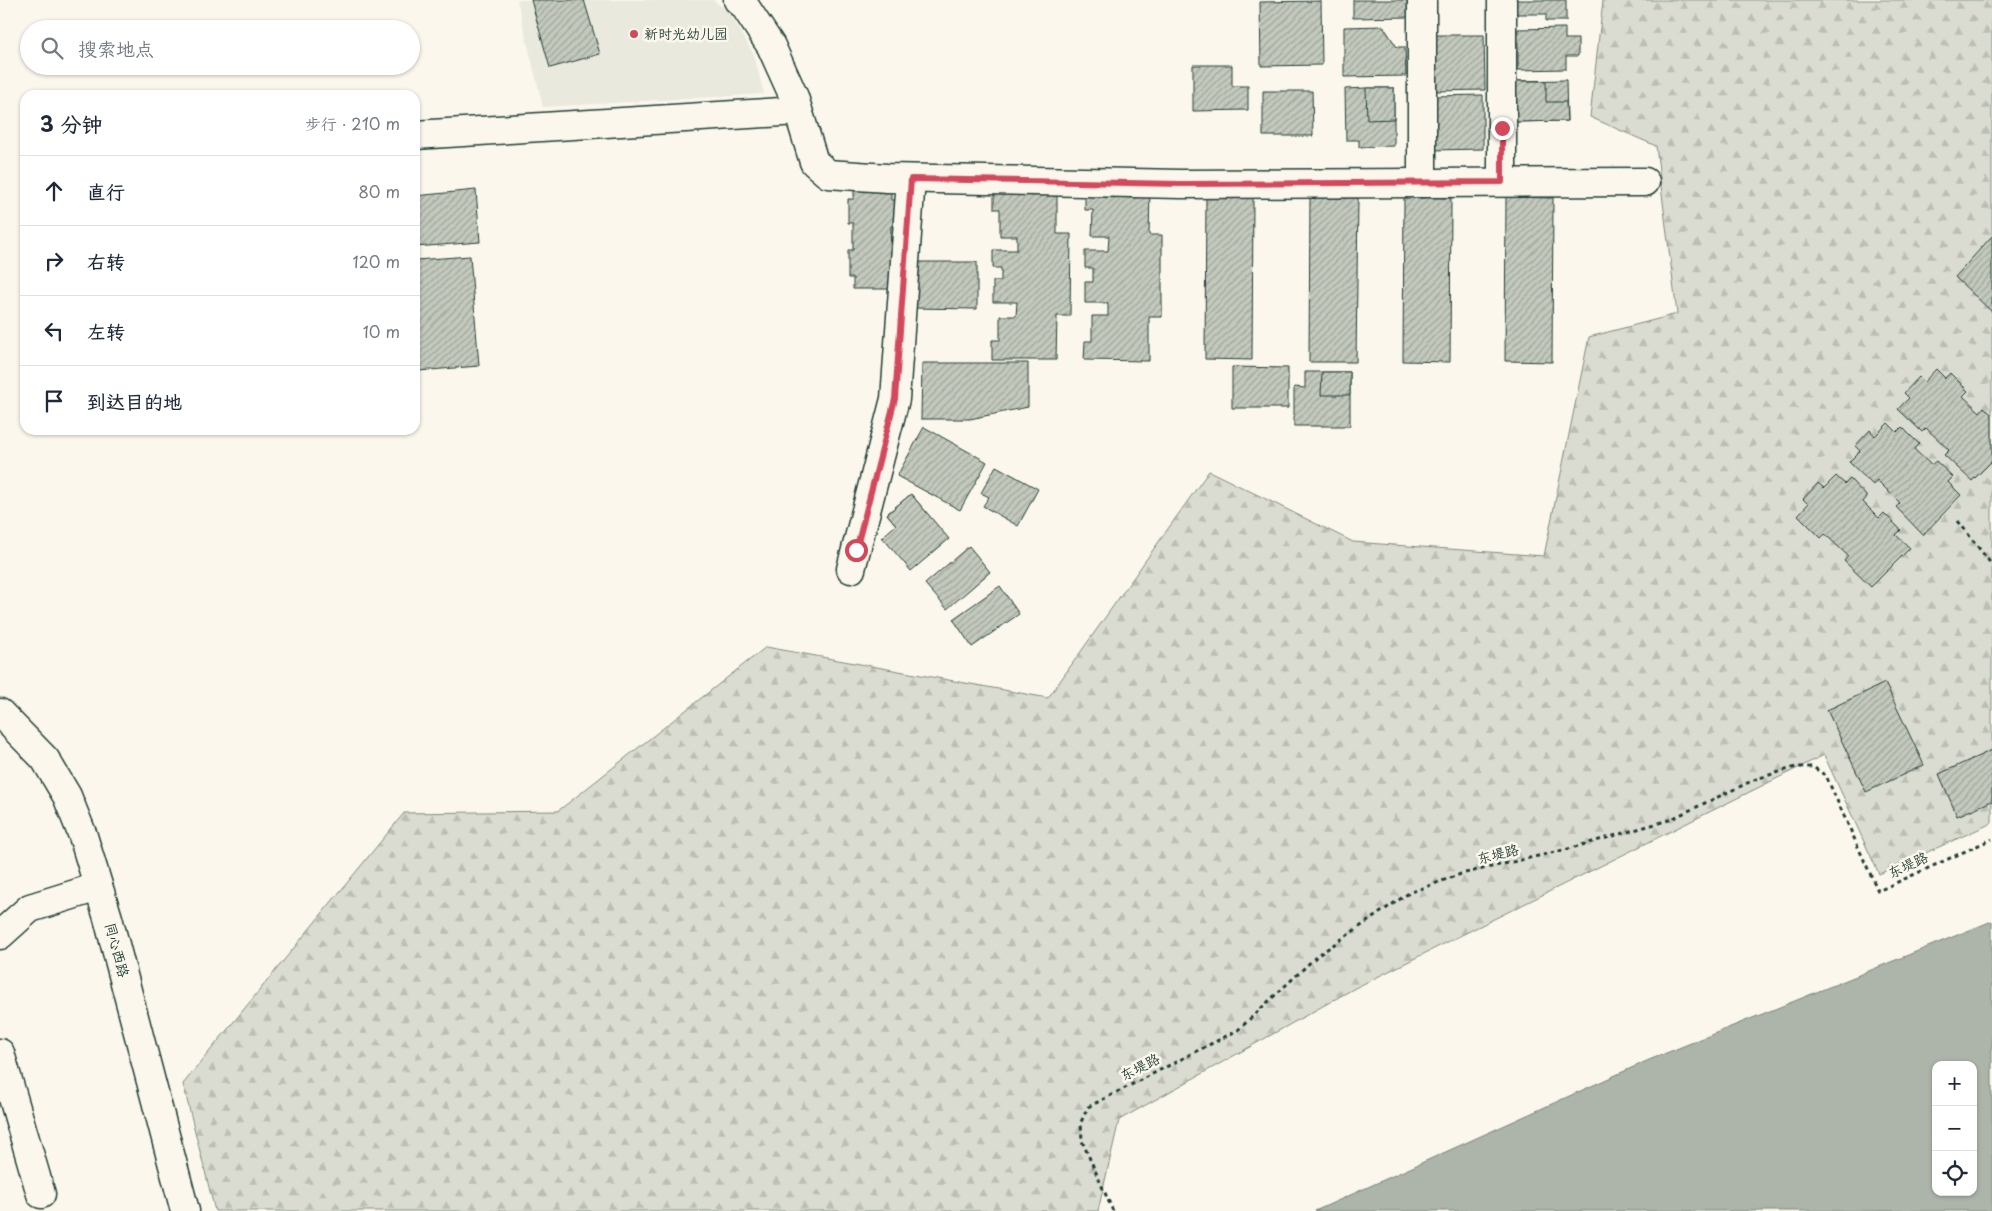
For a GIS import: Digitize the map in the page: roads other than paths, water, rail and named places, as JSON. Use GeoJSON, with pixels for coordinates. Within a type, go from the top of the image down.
{"type":"FeatureCollection","features":[{"type":"Feature","properties":{"kind":"street"},"geometry":{"type":"LineString","coordinates":[[738,0],[744,5],[771,46],[798,111],[814,162],[828,174],[911,179],[1181,184],[1644,182]]}},
{"type":"Feature","properties":{"kind":"street"},"geometry":{"type":"LineString","coordinates":[[1422,0],[1422,183]]}},
{"type":"Feature","properties":{"kind":"street"},"geometry":{"type":"LineString","coordinates":[[1502,0],[1502,182]]}},
{"type":"Feature","properties":{"kind":"street"},"geometry":{"type":"LineString","coordinates":[[420,135],[798,111]]}},
{"type":"Feature","properties":{"kind":"street"},"geometry":{"type":"LineString","coordinates":[[851,569],[895,399],[911,179]]}},
{"type":"Feature","properties":{"kind":"street","name":"同心西路"},"geometry":{"type":"LineString","coordinates":[[0,713],[45,759],[67,796],[98,887],[185,1211]]}},
{"type":"Feature","properties":{"kind":"street"},"geometry":{"type":"LineString","coordinates":[[0,935],[30,908],[98,887]]}},
{"type":"Feature","properties":{"kind":"street"},"geometry":{"type":"LineString","coordinates":[[0,1053],[41,1194]]}},
{"type":"Feature","properties":{"kind":"place","name":"新时光幼儿园"},"geometry":{"type":"Point","coordinates":[634,34]}}]}
